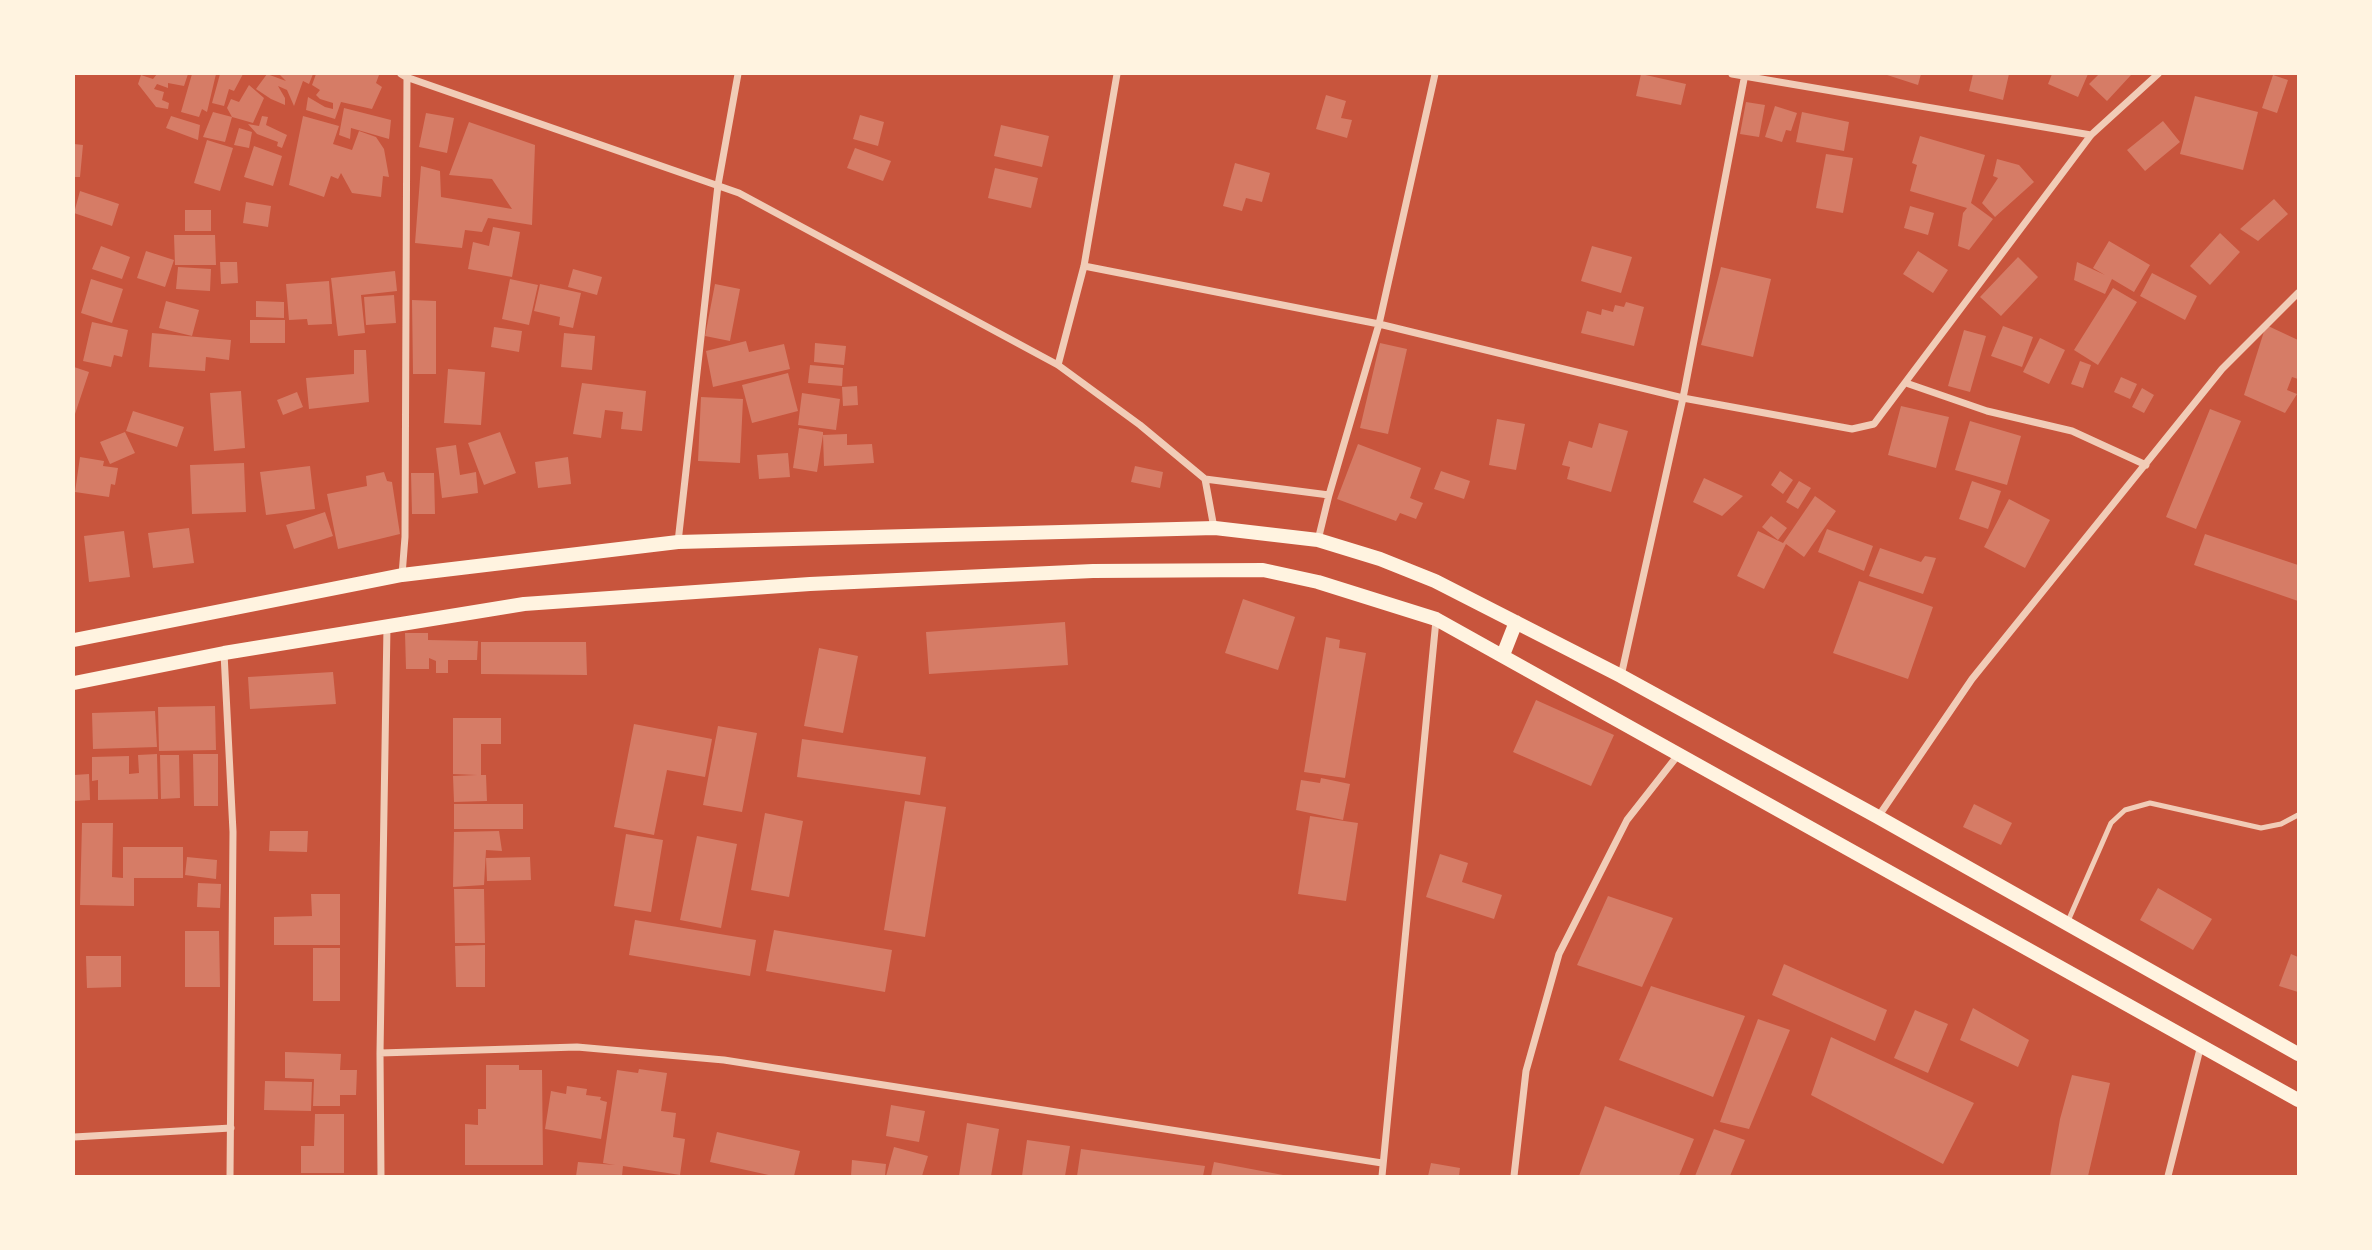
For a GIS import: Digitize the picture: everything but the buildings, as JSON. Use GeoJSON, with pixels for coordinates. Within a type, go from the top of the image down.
{"type":"FeatureCollection","features":[{"type":"Feature","properties":{"kind":"main road"},"geometry":{"type":"LineString","coordinates":[[74,640],[402,575],[678,542],[1214,528],[1318,540],[1413,572],[1621,676],[1878,817],[2298,1054]]}},
{"type":"Feature","properties":{"kind":"main road"},"geometry":{"type":"LineString","coordinates":[[74,682],[224,653],[524,604],[796,585],[1093,571],[1263,570],[1318,582],[1436,619],[2298,1100]]}},
{"type":"Feature","properties":{"kind":"main road"},"geometry":{"type":"LineString","coordinates":[[1503,655],[1516,622]]}},
{"type":"Feature","properties":{"kind":"street"},"geometry":{"type":"LineString","coordinates":[[678,542],[718,185],[738,74]]}},
{"type":"Feature","properties":{"kind":"street"},"geometry":{"type":"LineString","coordinates":[[1058,365],[1084,266],[1117,74]]}},
{"type":"Feature","properties":{"kind":"street"},"geometry":{"type":"LineString","coordinates":[[1318,540],[1379,324],[1435,74]]}},
{"type":"Feature","properties":{"kind":"street"},"geometry":{"type":"LineString","coordinates":[[1732,74],[2091,135]]}},
{"type":"Feature","properties":{"kind":"street"},"geometry":{"type":"LineString","coordinates":[[1084,266],[1379,324],[1683,398],[1852,429],[1874,424],[2091,135],[2158,74]]}},
{"type":"Feature","properties":{"kind":"street"},"geometry":{"type":"LineString","coordinates":[[402,575],[405,537],[405,75],[739,193],[1058,365],[1140,425],[1205,479],[1329,495]]}},
{"type":"Feature","properties":{"kind":"street"},"geometry":{"type":"LineString","coordinates":[[1621,676],[1683,398],[1745,75]]}},
{"type":"Feature","properties":{"kind":"street"},"geometry":{"type":"LineString","coordinates":[[1878,817],[1972,679],[2222,369],[2298,293]]}},
{"type":"Feature","properties":{"kind":"street"},"geometry":{"type":"LineString","coordinates":[[1906,383],[1987,411],[2072,431],[2146,465]]}},
{"type":"Feature","properties":{"kind":"street"},"geometry":{"type":"LineString","coordinates":[[1205,479],[1214,528]]}},
{"type":"Feature","properties":{"kind":"street"},"geometry":{"type":"LineString","coordinates":[[1382,1177],[1436,619]]}},
{"type":"Feature","properties":{"kind":"street"},"geometry":{"type":"LineString","coordinates":[[382,1177],[380,1053],[387,625]]}},
{"type":"Feature","properties":{"kind":"street"},"geometry":{"type":"LineString","coordinates":[[224,653],[233,832],[230,1177]]}},
{"type":"Feature","properties":{"kind":"street"},"geometry":{"type":"LineString","coordinates":[[1514,1177],[1526,1071],[1559,954],[1627,820],[1679,754]]}},
{"type":"Feature","properties":{"kind":"street"},"geometry":{"type":"LineString","coordinates":[[2168,1177],[2201,1045]]}},
{"type":"Feature","properties":{"kind":"street"},"geometry":{"type":"LineString","coordinates":[[380,1053],[577,1047],[724,1060],[1382,1164]]}},
{"type":"Feature","properties":{"kind":"street"},"geometry":{"type":"LineString","coordinates":[[74,1137],[231,1128]]}},
{"type":"Feature","properties":{"kind":"lane"},"geometry":{"type":"LineString","coordinates":[[2067,923],[2111,823],[2125,810],[2150,803],[2261,828],[2281,824],[2298,815]]}}]}
